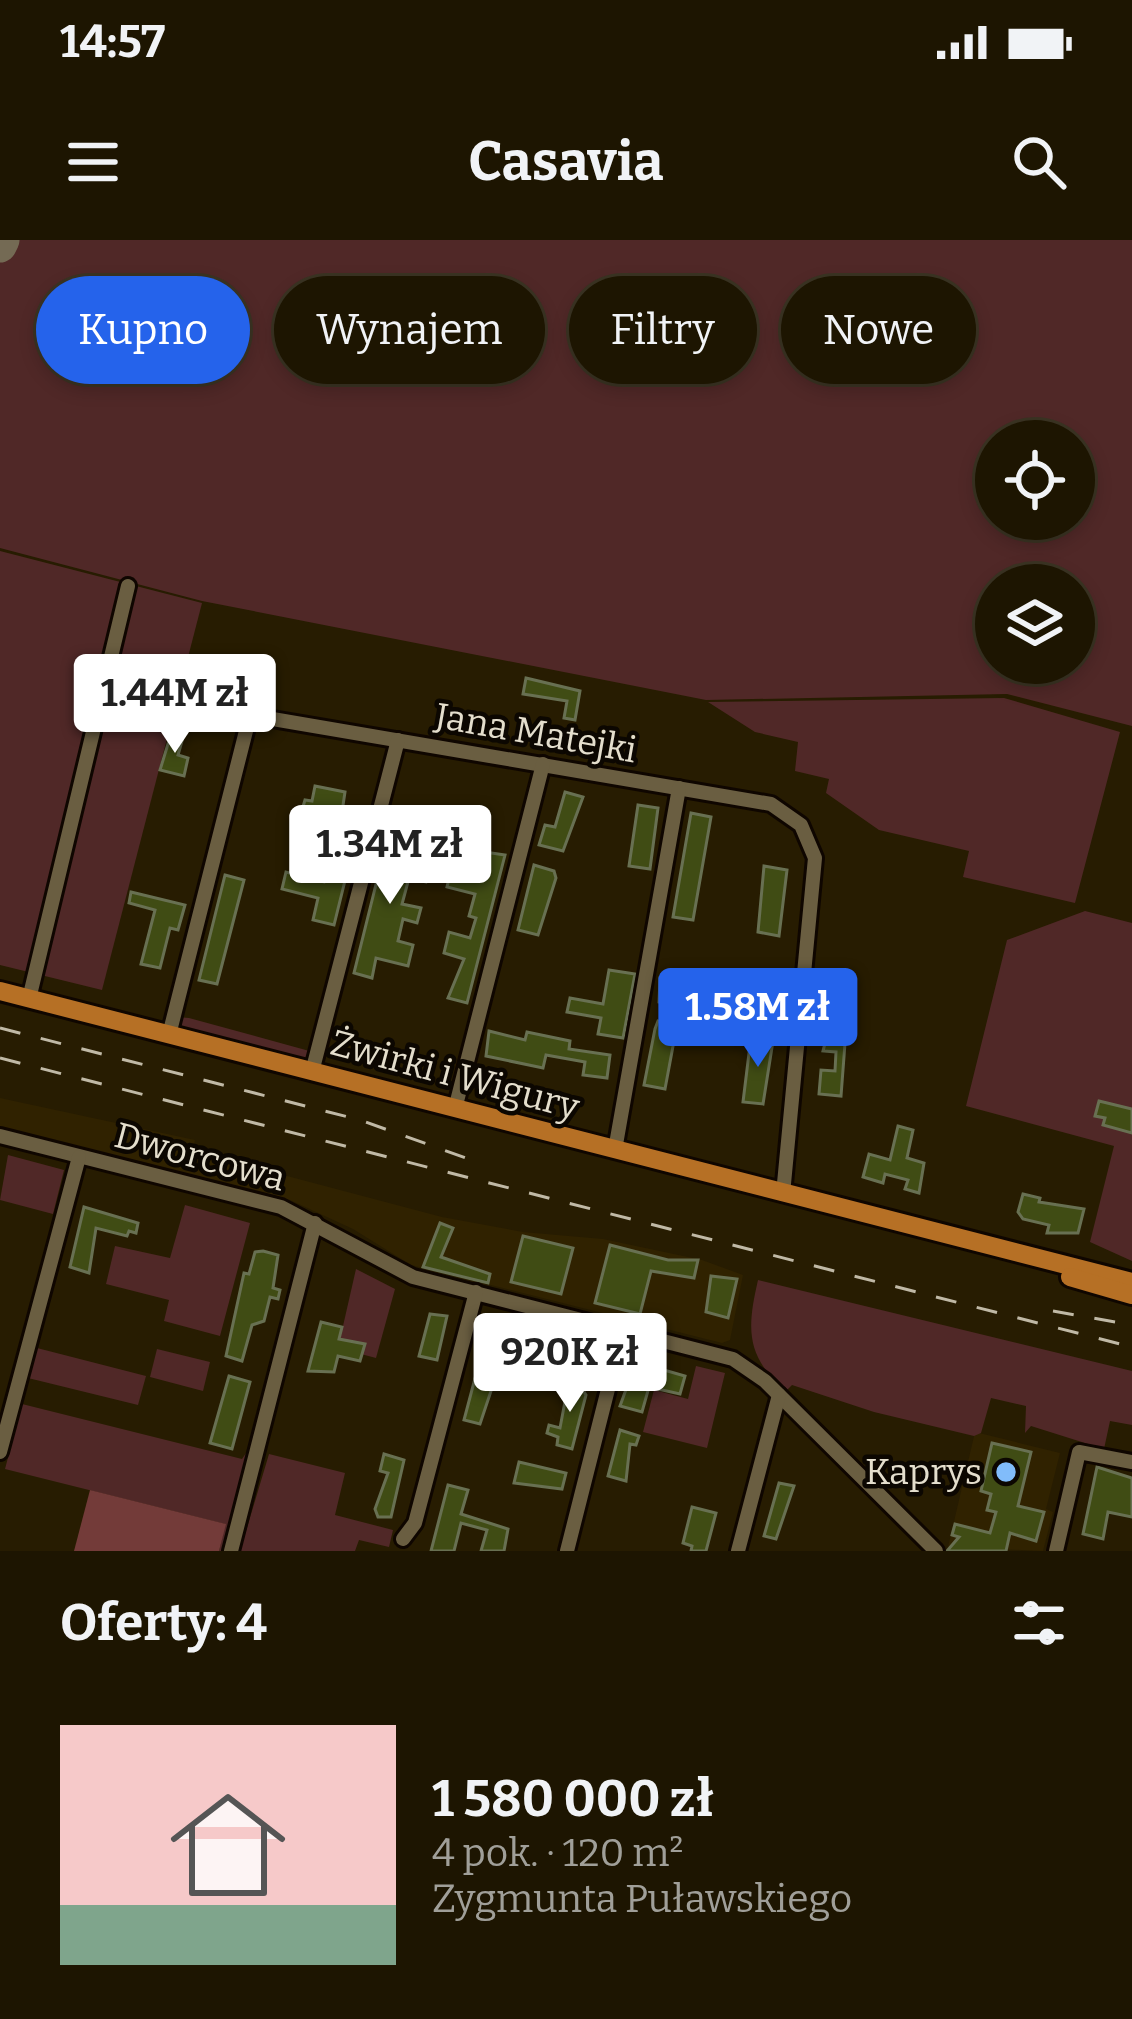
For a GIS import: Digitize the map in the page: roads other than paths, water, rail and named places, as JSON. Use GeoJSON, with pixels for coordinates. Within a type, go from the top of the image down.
{"type":"FeatureCollection","features":[{"type":"Feature","properties":{"kind":"main road","name":"Żwirki i Wigury"},"geometry":{"type":"LineString","coordinates":[[0,991],[1033,1259]]}},
{"type":"Feature","properties":{"kind":"main road"},"geometry":{"type":"LineString","coordinates":[[1033,1259],[1132,1282]]}},
{"type":"Feature","properties":{"kind":"main road"},"geometry":{"type":"LineString","coordinates":[[1033,1259],[1074,1279],[1132,1295]]}},
{"type":"Feature","properties":{"kind":"street"},"geometry":{"type":"LineString","coordinates":[[29,999],[128,586]]}},
{"type":"Feature","properties":{"kind":"street","name":"Jana Matejki"},"geometry":{"type":"LineString","coordinates":[[169,1035],[248,727],[255,716],[771,804],[801,825],[812,844],[815,871],[783,1194]]}},
{"type":"Feature","properties":{"kind":"street"},"geometry":{"type":"LineString","coordinates":[[312,1072],[398,740]]}},
{"type":"Feature","properties":{"kind":"street"},"geometry":{"type":"LineString","coordinates":[[455,1109],[544,764]]}},
{"type":"Feature","properties":{"kind":"street"},"geometry":{"type":"LineString","coordinates":[[615,1150],[679,788]]}},
{"type":"Feature","properties":{"kind":"street","name":"Dworcowa"},"geometry":{"type":"LineString","coordinates":[[0,1136],[262,1202],[315,1222],[395,1270],[733,1359],[779,1395],[929,1549]]}},
{"type":"Feature","properties":{"kind":"street"},"geometry":{"type":"LineString","coordinates":[[0,1452],[79,1156]]}},
{"type":"Feature","properties":{"kind":"street"},"geometry":{"type":"LineString","coordinates":[[231,1551],[315,1222]]}},
{"type":"Feature","properties":{"kind":"street"},"geometry":{"type":"LineString","coordinates":[[403,1539],[415,1523],[476,1292]]}},
{"type":"Feature","properties":{"kind":"street"},"geometry":{"type":"LineString","coordinates":[[567,1551],[623,1330]]}},
{"type":"Feature","properties":{"kind":"street"},"geometry":{"type":"LineString","coordinates":[[738,1551],[779,1395]]}},
{"type":"Feature","properties":{"kind":"street"},"geometry":{"type":"LineString","coordinates":[[1056,1551],[1079,1452],[1132,1462]]}},
{"type":"Feature","properties":{"kind":"railway"},"geometry":{"type":"LineString","coordinates":[[0,1028],[360,1120],[477,1162]]}},
{"type":"Feature","properties":{"kind":"railway"},"geometry":{"type":"LineString","coordinates":[[0,1058],[1132,1347]]}},
{"type":"Feature","properties":{"kind":"railway"},"geometry":{"type":"LineString","coordinates":[[1053,1311],[1132,1325]]}},
{"type":"Feature","properties":{"kind":"place","name":"Kaprys"},"geometry":{"type":"Point","coordinates":[1006,1472]}}]}
